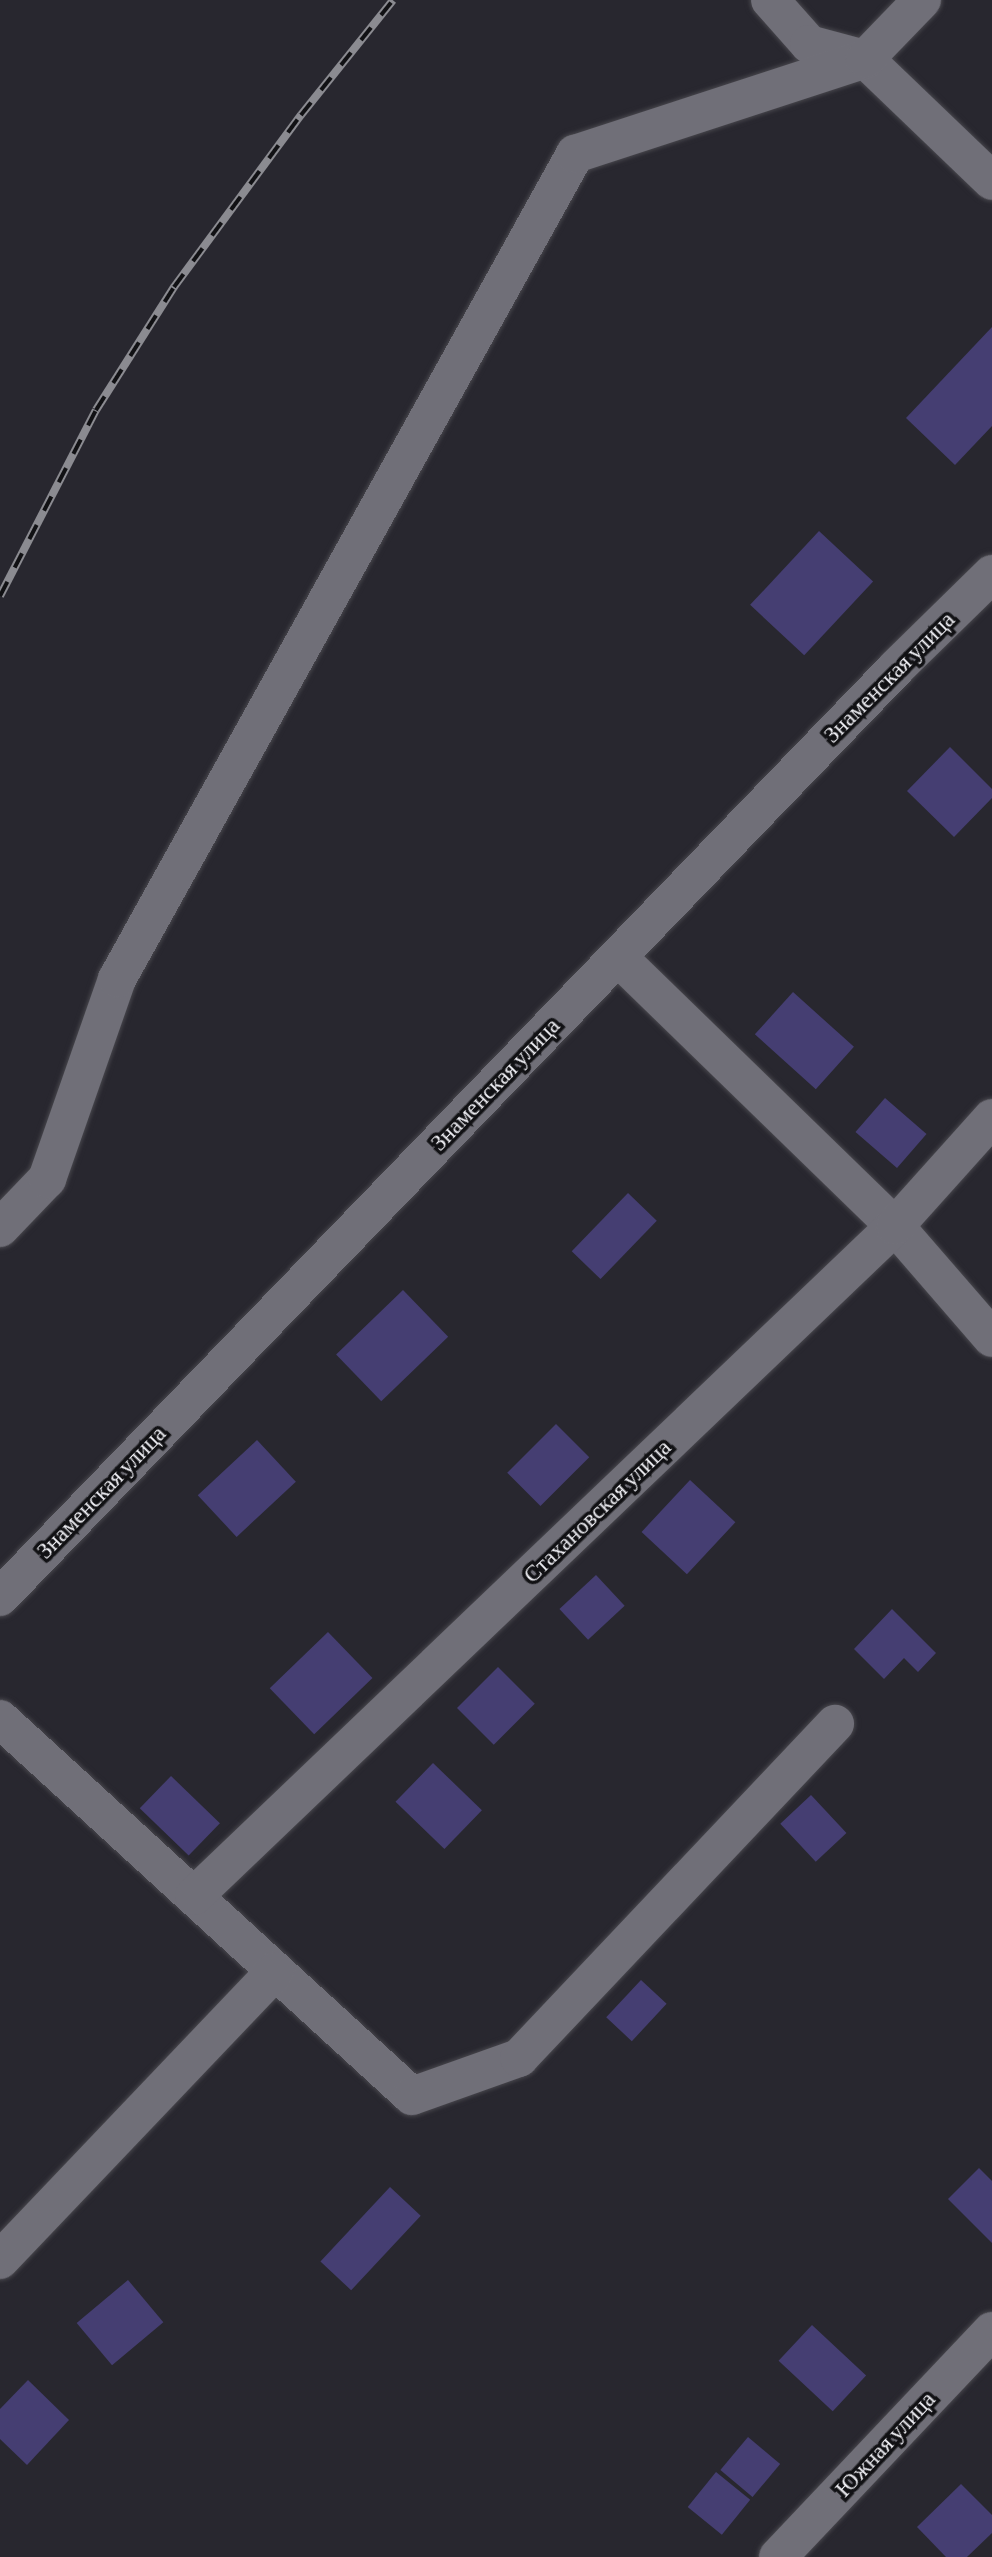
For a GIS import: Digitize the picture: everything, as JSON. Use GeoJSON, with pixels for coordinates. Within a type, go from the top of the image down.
{"type":"FeatureCollection","features":[{"type":"Feature","properties":{"kind":"street"},"geometry":{"type":"LineString","coordinates":[[770,0],[809,44],[865,59],[992,181]]}},
{"type":"Feature","properties":{"kind":"street"},"geometry":{"type":"LineString","coordinates":[[0,1228],[47,1179],[117,979],[575,154],[865,59],[922,0]]}},
{"type":"Feature","properties":{"kind":"street","name":"Знаменская улица"},"geometry":{"type":"LineString","coordinates":[[0,1597],[897,667],[992,574]]}},
{"type":"Feature","properties":{"kind":"street"},"geometry":{"type":"LineString","coordinates":[[618,957],[895,1226],[992,1338]]}},
{"type":"Feature","properties":{"kind":"street","name":"Стахановская улица"},"geometry":{"type":"LineString","coordinates":[[194,1896],[895,1226],[992,1118]]}},
{"type":"Feature","properties":{"kind":"street"},"geometry":{"type":"LineString","coordinates":[[0,1719],[412,2096],[519,2058],[835,1724]]}},
{"type":"Feature","properties":{"kind":"street"},"geometry":{"type":"LineString","coordinates":[[0,2260],[275,1971]]}},
{"type":"Feature","properties":{"kind":"street","name":"Южная улица"},"geometry":{"type":"LineString","coordinates":[[778,2557],[992,2331]]}},
{"type":"Feature","properties":{"kind":"building"},"geometry":{"type":"Polygon","coordinates":[[[992,327],[992,426],[955,465],[906,418],[992,327]]]}},
{"type":"Feature","properties":{"kind":"building"},"geometry":{"type":"Polygon","coordinates":[[[819,531],[873,581],[804,655],[750,605],[819,531]]]}},
{"type":"Feature","properties":{"kind":"building"},"geometry":{"type":"Polygon","coordinates":[[[950,747],[992,789],[992,798],[954,837],[907,791],[950,747]]]}},
{"type":"Feature","properties":{"kind":"building"},"geometry":{"type":"Polygon","coordinates":[[[793,992],[854,1047],[816,1089],[755,1034],[793,992]]]}},
{"type":"Feature","properties":{"kind":"building"},"geometry":{"type":"Polygon","coordinates":[[[885,1098],[927,1134],[897,1168],[855,1132],[885,1098]]]}},
{"type":"Feature","properties":{"kind":"building"},"geometry":{"type":"Polygon","coordinates":[[[628,1193],[657,1221],[601,1279],[572,1251],[628,1193]]]}},
{"type":"Feature","properties":{"kind":"building"},"geometry":{"type":"Polygon","coordinates":[[[403,1290],[448,1337],[381,1401],[336,1355],[403,1290]]]}},
{"type":"Feature","properties":{"kind":"building"},"geometry":{"type":"Polygon","coordinates":[[[556,1424],[589,1457],[540,1506],[507,1473],[556,1424]]]}},
{"type":"Feature","properties":{"kind":"building"},"geometry":{"type":"Polygon","coordinates":[[[257,1440],[296,1482],[237,1537],[198,1495],[257,1440]]]}},
{"type":"Feature","properties":{"kind":"building"},"geometry":{"type":"Polygon","coordinates":[[[690,1480],[735,1522],[687,1574],[642,1532],[690,1480]]]}},
{"type":"Feature","properties":{"kind":"building"},"geometry":{"type":"Polygon","coordinates":[[[596,1575],[625,1606],[588,1640],[559,1609],[596,1575]]]}},
{"type":"Feature","properties":{"kind":"building"},"geometry":{"type":"Polygon","coordinates":[[[892,1609],[936,1653],[918,1672],[904,1658],[884,1679],[854,1649],[892,1609]]]}},
{"type":"Feature","properties":{"kind":"building"},"geometry":{"type":"Polygon","coordinates":[[[328,1632],[372,1678],[314,1734],[270,1688],[328,1632]]]}},
{"type":"Feature","properties":{"kind":"building"},"geometry":{"type":"Polygon","coordinates":[[[498,1667],[535,1704],[494,1745],[457,1708],[498,1667]]]}},
{"type":"Feature","properties":{"kind":"building"},"geometry":{"type":"Polygon","coordinates":[[[433,1763],[482,1810],[444,1849],[395,1802],[433,1763]]]}},
{"type":"Feature","properties":{"kind":"building"},"geometry":{"type":"Polygon","coordinates":[[[171,1776],[220,1823],[189,1856],[140,1808],[171,1776]]]}},
{"type":"Feature","properties":{"kind":"building"},"geometry":{"type":"Polygon","coordinates":[[[811,1795],[846,1833],[816,1862],[780,1824],[811,1795]]]}},
{"type":"Feature","properties":{"kind":"building"},"geometry":{"type":"Polygon","coordinates":[[[641,1980],[667,2004],[632,2041],[606,2017],[641,1980]]]}},
{"type":"Feature","properties":{"kind":"building"},"geometry":{"type":"Polygon","coordinates":[[[979,2168],[992,2181],[992,2243],[948,2199],[979,2168]]]}},
{"type":"Feature","properties":{"kind":"building"},"geometry":{"type":"Polygon","coordinates":[[[390,2187],[421,2216],[351,2290],[320,2262],[390,2187]]]}},
{"type":"Feature","properties":{"kind":"building"},"geometry":{"type":"Polygon","coordinates":[[[128,2280],[163,2322],[112,2365],[77,2323],[128,2280]]]}},
{"type":"Feature","properties":{"kind":"building"},"geometry":{"type":"Polygon","coordinates":[[[812,2325],[866,2375],[833,2411],[779,2361],[812,2325]]]}},
{"type":"Feature","properties":{"kind":"building"},"geometry":{"type":"Polygon","coordinates":[[[28,2380],[69,2420],[27,2465],[0,2439],[0,2409],[28,2380]]]}},
{"type":"Feature","properties":{"kind":"building"},"geometry":{"type":"Polygon","coordinates":[[[748,2437],[780,2464],[753,2497],[720,2470],[748,2437]]]}},
{"type":"Feature","properties":{"kind":"building"},"geometry":{"type":"Polygon","coordinates":[[[716,2472],[750,2500],[722,2535],[688,2507],[716,2472]]]}},
{"type":"Feature","properties":{"kind":"building"},"geometry":{"type":"Polygon","coordinates":[[[961,2484],[992,2515],[992,2533],[967,2557],[946,2557],[917,2527],[961,2484]]]}},
{"type":"Feature","properties":{"kind":"railway"},"geometry":{"type":"LineString","coordinates":[[0,596],[96,410],[174,287],[301,115],[393,0]]}}]}
